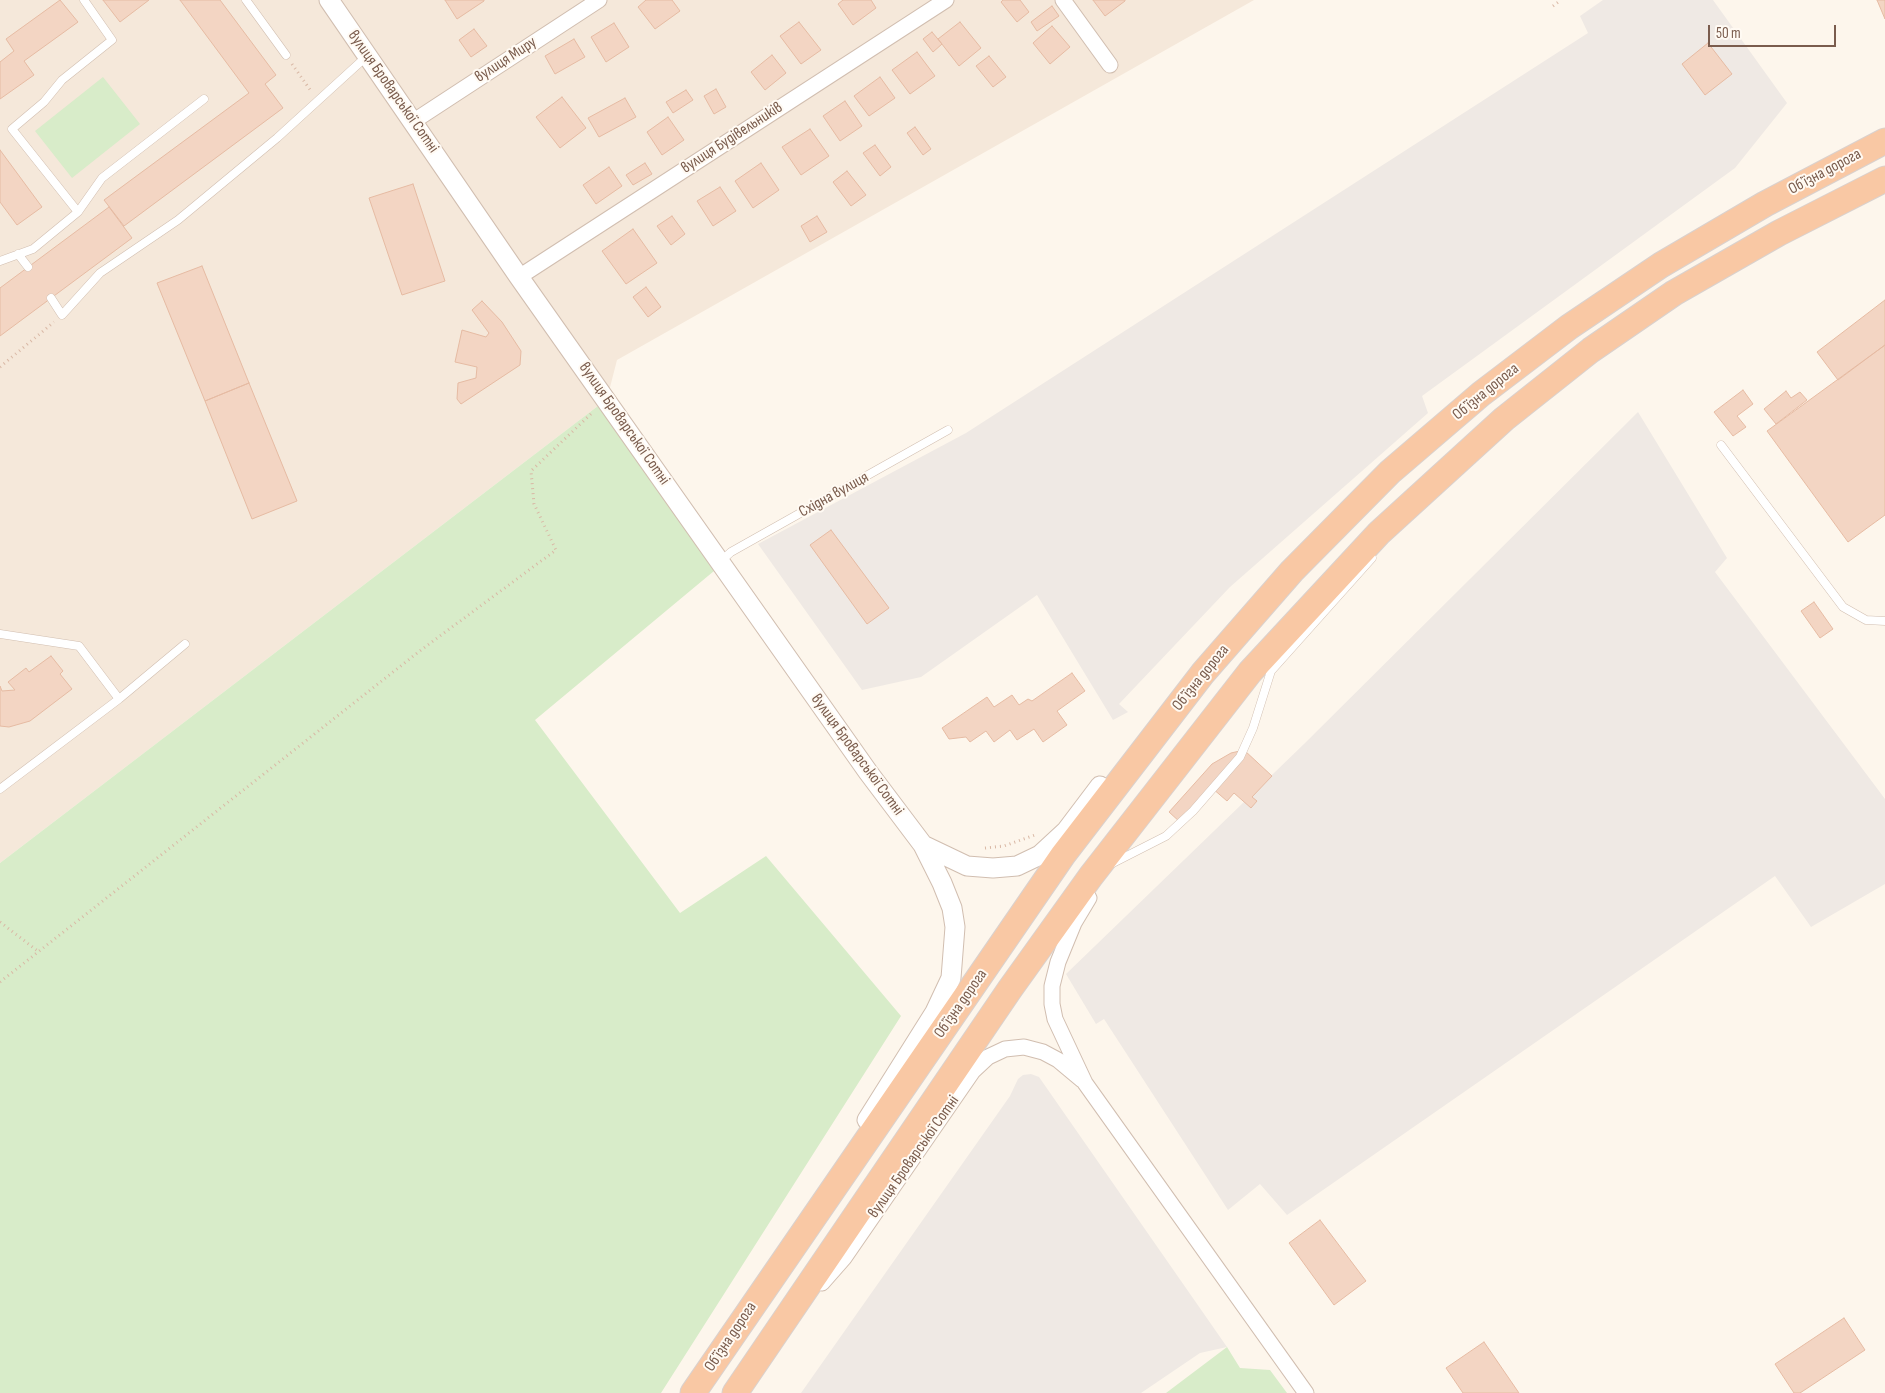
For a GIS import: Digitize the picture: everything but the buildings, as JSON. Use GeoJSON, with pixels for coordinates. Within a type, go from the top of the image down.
{"type":"FeatureCollection","features":[{"type":"Feature","properties":{"kind":"highway","name":"Обʼїзна дорога"},"geometry":{"type":"LineString","coordinates":[[693,1393],[1063,855],[1203,673],[1292,571],[1390,472],[1481,394],[1569,327],[1669,260],[1765,204],[1885,141]]}},
{"type":"Feature","properties":{"kind":"highway","name":"Обʼїзна дорога"},"geometry":{"type":"LineString","coordinates":[[735,1393],[1010,989],[1133,820],[1250,672],[1379,534],[1414,499],[1504,419],[1591,350],[1674,294],[1779,233],[1885,179]]}},
{"type":"Feature","properties":{"kind":"street","name":"вулиця Броварської Сотні"},"geometry":{"type":"LineString","coordinates":[[329,0],[369,55],[519,277],[607,399],[868,772],[923,846],[942,883],[952,908],[955,927],[952,978],[935,1012],[741,1322]]}},
{"type":"Feature","properties":{"kind":"street","name":"вулиця Миру"},"geometry":{"type":"LineString","coordinates":[[414,121],[599,0]]}},
{"type":"Feature","properties":{"kind":"street","name":"вулиця Будівельників"},"geometry":{"type":"LineString","coordinates":[[519,277],[946,0]]}},
{"type":"Feature","properties":{"kind":"street"},"geometry":{"type":"LineString","coordinates":[[1063,0],[1110,65]]}},
{"type":"Feature","properties":{"kind":"street"},"geometry":{"type":"LineString","coordinates":[[923,846],[967,866],[993,868],[1017,866],[1040,855],[1066,831],[1189,673],[1292,571]]}},
{"type":"Feature","properties":{"kind":"street","name":"вулиця Броварської Сотні"},"geometry":{"type":"LineString","coordinates":[[1133,820],[1112,863],[1074,923],[1058,962],[1052,986],[1052,1004],[1055,1019],[1085,1083],[1306,1393]]}},
{"type":"Feature","properties":{"kind":"street","name":"вулиця Броварської Сотні"},"geometry":{"type":"LineString","coordinates":[[769,1342],[844,1258],[973,1071],[988,1057],[1005,1049],[1024,1048],[1043,1052],[1058,1060],[1085,1083]]}},
{"type":"Feature","properties":{"kind":"lane"},"geometry":{"type":"LineString","coordinates":[[78,212],[12,129],[44,102],[62,80],[112,40],[84,0]]}},
{"type":"Feature","properties":{"kind":"lane"},"geometry":{"type":"LineString","coordinates":[[246,0],[286,55]]}},
{"type":"Feature","properties":{"kind":"lane"},"geometry":{"type":"LineString","coordinates":[[51,298],[62,315],[100,273],[178,220],[278,138],[369,55]]}},
{"type":"Feature","properties":{"kind":"lane"},"geometry":{"type":"LineString","coordinates":[[0,261],[33,249],[78,212],[102,178],[204,99]]}},
{"type":"Feature","properties":{"kind":"lane"},"geometry":{"type":"LineString","coordinates":[[18,254],[28,267]]}},
{"type":"Feature","properties":{"kind":"lane","name":"Східна вулиця"},"geometry":{"type":"LineString","coordinates":[[721,561],[731,552],[948,430]]}},
{"type":"Feature","properties":{"kind":"lane"},"geometry":{"type":"LineString","coordinates":[[1721,445],[1843,607],[1866,620],[1885,621]]}},
{"type":"Feature","properties":{"kind":"lane"},"geometry":{"type":"LineString","coordinates":[[1385,539],[1414,499]]}},
{"type":"Feature","properties":{"kind":"lane"},"geometry":{"type":"LineString","coordinates":[[1064,915],[1112,863],[1166,836],[1194,811],[1240,757],[1253,728],[1271,671],[1362,571],[1379,547]]}},
{"type":"Feature","properties":{"kind":"lane"},"geometry":{"type":"LineString","coordinates":[[0,634],[79,646],[119,699]]}},
{"type":"Feature","properties":{"kind":"lane"},"geometry":{"type":"LineString","coordinates":[[0,789],[119,699],[185,644]]}},
{"type":"Feature","properties":{"kind":"path"},"geometry":{"type":"LineString","coordinates":[[1552,6],[1561,0]]}},
{"type":"Feature","properties":{"kind":"path"},"geometry":{"type":"LineString","coordinates":[[286,55],[318,101]]}},
{"type":"Feature","properties":{"kind":"path"},"geometry":{"type":"LineString","coordinates":[[0,367],[62,315]]}},
{"type":"Feature","properties":{"kind":"path"},"geometry":{"type":"LineString","coordinates":[[0,982],[421,650],[556,550],[534,504],[532,470],[607,399]]}},
{"type":"Feature","properties":{"kind":"path"},"geometry":{"type":"LineString","coordinates":[[981,849],[1004,846],[1035,835]]}},
{"type":"Feature","properties":{"kind":"path"},"geometry":{"type":"LineString","coordinates":[[0,922],[39,952]]}},
{"type":"Feature","properties":{"kind":"shaded area"},"geometry":{"type":"Polygon","coordinates":[[[0,0],[1254,0],[617,360],[607,399],[0,863],[0,0]]]}},
{"type":"Feature","properties":{"kind":"shaded area"},"geometry":{"type":"Polygon","coordinates":[[[1603,0],[1713,0],[1787,103],[1735,168],[1422,396],[1428,413],[1230,587],[1119,704],[1128,712],[1113,720],[1037,595],[921,677],[862,690],[758,544],[966,433],[1588,33],[1580,16],[1603,0]]]}},
{"type":"Feature","properties":{"kind":"shaded area"},"geometry":{"type":"Polygon","coordinates":[[[1638,412],[1727,558],[1715,572],[1885,799],[1885,884],[1811,927],[1775,876],[1287,1215],[1260,1184],[1228,1210],[1104,1019],[1096,1024],[1066,974],[1304,744],[1638,412]]]}},
{"type":"Feature","properties":{"kind":"shaded area"},"geometry":{"type":"Polygon","coordinates":[[[1031,1074],[1039,1077],[1227,1347],[1200,1353],[1141,1393],[801,1393],[1010,1096],[1018,1079],[1023,1075],[1031,1074]]]}},
{"type":"Feature","properties":{"kind":"green space"},"geometry":{"type":"Polygon","coordinates":[[[103,77],[140,124],[72,178],[35,131],[103,77]]]}},
{"type":"Feature","properties":{"kind":"green space"},"geometry":{"type":"Polygon","coordinates":[[[607,399],[714,571],[535,720],[680,913],[766,856],[901,1016],[661,1393],[0,1393],[0,863],[607,399]]]}},
{"type":"Feature","properties":{"kind":"green space"},"geometry":{"type":"Polygon","coordinates":[[[1227,1347],[1240,1368],[1270,1370],[1287,1393],[1166,1393],[1227,1347]]]}}]}
